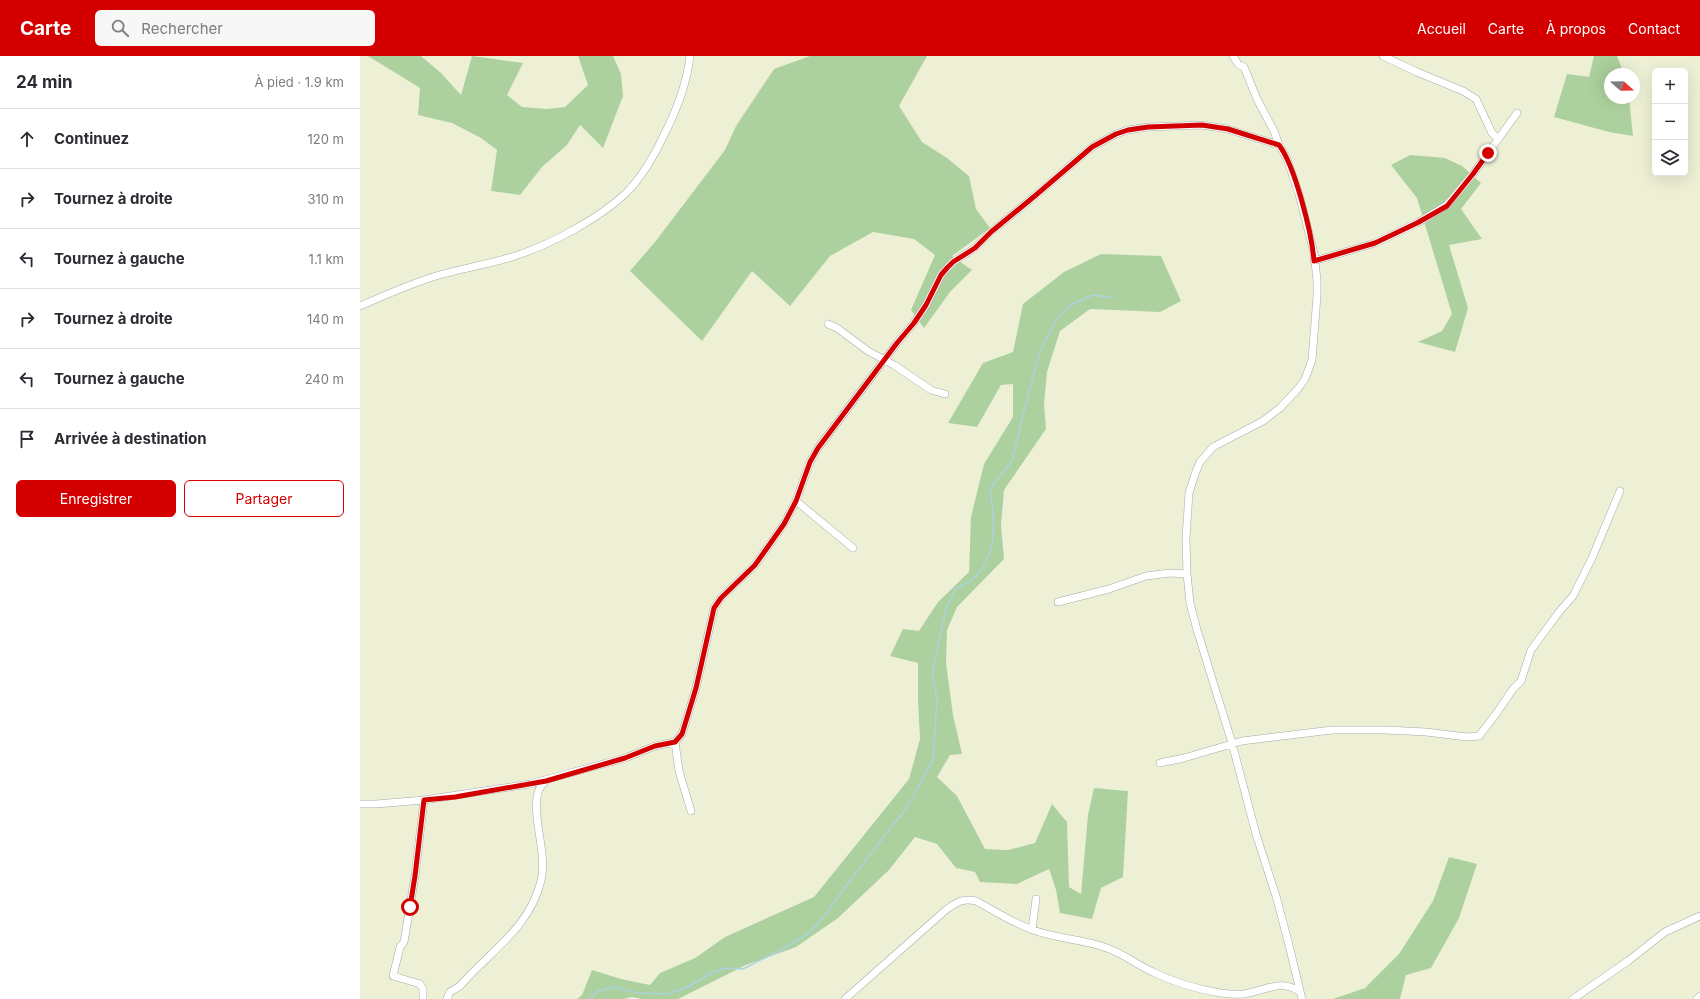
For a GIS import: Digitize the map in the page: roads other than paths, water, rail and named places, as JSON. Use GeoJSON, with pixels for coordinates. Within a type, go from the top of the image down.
{"type":"FeatureCollection","features":[{"type":"Feature","properties":{"kind":"street"},"geometry":{"type":"LineString","coordinates":[[360,306],[400,288],[435,276],[504,259],[543,246],[596,215],[620,198],[636,181],[662,140],[685,84],[690,56]]}},
{"type":"Feature","properties":{"kind":"street"},"geometry":{"type":"LineString","coordinates":[[1233,56],[1238,64],[1244,67],[1257,99],[1287,159],[1299,194],[1310,233],[1317,280],[1314,339],[1309,370],[1297,390],[1276,412],[1247,430],[1213,447],[1200,462],[1189,493],[1186,538],[1187,574],[1190,603],[1197,630],[1232,743],[1256,834],[1289,945],[1302,999]]}},
{"type":"Feature","properties":{"kind":"street"},"geometry":{"type":"LineString","coordinates":[[1383,56],[1463,91],[1476,99],[1492,133],[1498,139]]}},
{"type":"Feature","properties":{"kind":"street"},"geometry":{"type":"LineString","coordinates":[[1314,261],[1375,243],[1417,223],[1447,206],[1473,174],[1517,112]]}},
{"type":"Feature","properties":{"kind":"street"},"geometry":{"type":"LineString","coordinates":[[360,804],[455,797],[546,781],[625,758],[655,746],[675,742],[682,734],[694,695],[714,608],[721,598],[746,575],[763,556],[784,524],[796,501],[812,457],[922,311],[941,275],[950,265],[975,248],[991,232],[1046,187],[1080,156],[1105,139],[1116,134],[1138,128],[1202,125],[1228,129],[1279,145]]}},
{"type":"Feature","properties":{"kind":"street"},"geometry":{"type":"LineString","coordinates":[[828,324],[837,328],[859,345],[885,359],[931,390],[945,394]]}},
{"type":"Feature","properties":{"kind":"street"},"geometry":{"type":"LineString","coordinates":[[1160,763],[1203,753],[1232,743],[1260,738],[1332,730],[1386,730],[1426,732],[1467,737],[1478,736],[1496,714],[1513,689],[1521,681],[1531,650],[1555,617],[1573,596],[1592,558],[1620,491]]}},
{"type":"Feature","properties":{"kind":"street"},"geometry":{"type":"LineString","coordinates":[[796,501],[853,548]]}},
{"type":"Feature","properties":{"kind":"street"},"geometry":{"type":"LineString","coordinates":[[1058,602],[1109,589],[1146,576],[1170,573],[1187,574]]}},
{"type":"Feature","properties":{"kind":"street"},"geometry":{"type":"LineString","coordinates":[[675,742],[679,771],[691,812]]}},
{"type":"Feature","properties":{"kind":"street"},"geometry":{"type":"LineString","coordinates":[[447,999],[450,992],[460,986],[519,926],[530,911],[541,881],[543,868],[537,796],[539,789],[546,781]]}},
{"type":"Feature","properties":{"kind":"street"},"geometry":{"type":"LineString","coordinates":[[423,999],[423,989],[420,984],[395,977],[393,974],[400,947],[404,942],[415,876],[424,800]]}},
{"type":"Feature","properties":{"kind":"street"},"geometry":{"type":"LineString","coordinates":[[1032,930],[1036,899]]}},
{"type":"Feature","properties":{"kind":"street"},"geometry":{"type":"LineString","coordinates":[[845,999],[936,917],[962,900],[976,901],[1032,930],[1077,939],[1106,948],[1122,954],[1154,973],[1178,982],[1207,990],[1238,995],[1285,985],[1291,986],[1299,991]]}},
{"type":"Feature","properties":{"kind":"street"},"geometry":{"type":"LineString","coordinates":[[1573,999],[1628,961],[1665,932],[1700,916]]}},
{"type":"Feature","properties":{"kind":"street"},"geometry":{"type":"LineString","coordinates":[[1697,999],[1700,996]]}},
{"type":"Feature","properties":{"kind":"waterway"},"geometry":{"type":"LineString","coordinates":[[590,999],[598,991],[614,987],[638,993],[667,994],[688,987],[713,972],[728,968],[743,969],[788,946],[810,932],[826,914],[907,807],[933,760],[937,699],[932,672],[946,609],[956,588],[970,581],[986,562],[993,538],[994,526],[990,489],[1012,461],[1040,351],[1057,318],[1069,306],[1093,295],[1114,298]]}}]}
